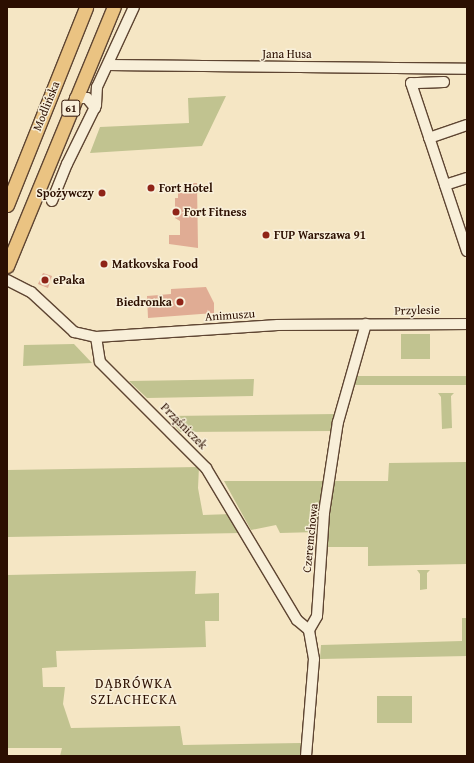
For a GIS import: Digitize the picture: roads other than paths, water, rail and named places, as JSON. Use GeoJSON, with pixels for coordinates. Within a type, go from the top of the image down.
{"type":"FeatureCollection","features":[{"type":"Feature","properties":{"kind":"main road","name":"Modlińska"},"geometry":{"type":"LineString","coordinates":[[7,204],[86,7]]}},
{"type":"Feature","properties":{"kind":"main road","name":"Modlińska"},"geometry":{"type":"LineString","coordinates":[[7,266],[78,98],[114,7]]}},
{"type":"Feature","properties":{"kind":"street"},"geometry":{"type":"LineString","coordinates":[[52,201],[67,164],[95,108],[97,87],[134,7]]}},
{"type":"Feature","properties":{"kind":"street","name":"Jana Husa"},"geometry":{"type":"LineString","coordinates":[[108,65],[467,69]]}},
{"type":"Feature","properties":{"kind":"street"},"geometry":{"type":"LineString","coordinates":[[444,82],[411,83],[445,185],[463,223],[467,251]]}},
{"type":"Feature","properties":{"kind":"street"},"geometry":{"type":"LineString","coordinates":[[78,98],[97,87]]}},
{"type":"Feature","properties":{"kind":"street"},"geometry":{"type":"LineString","coordinates":[[78,98],[92,102],[95,108]]}},
{"type":"Feature","properties":{"kind":"street"},"geometry":{"type":"LineString","coordinates":[[429,138],[467,125]]}},
{"type":"Feature","properties":{"kind":"street"},"geometry":{"type":"LineString","coordinates":[[445,185],[467,178]]}},
{"type":"Feature","properties":{"kind":"street"},"geometry":{"type":"LineString","coordinates":[[7,280],[32,292],[74,332],[96,337]]}},
{"type":"Feature","properties":{"kind":"street","name":"Animuszu"},"geometry":{"type":"LineString","coordinates":[[96,337],[278,325],[366,324]]}},
{"type":"Feature","properties":{"kind":"street","name":"Przylesie"},"geometry":{"type":"LineString","coordinates":[[366,324],[467,324]]}},
{"type":"Feature","properties":{"kind":"street","name":"Czeremchowa"},"geometry":{"type":"LineString","coordinates":[[309,630],[317,616],[324,513],[338,422],[366,324]]}},
{"type":"Feature","properties":{"kind":"street","name":"Prząśniczek"},"geometry":{"type":"LineString","coordinates":[[96,337],[100,362],[206,468],[297,620],[309,630]]}},
{"type":"Feature","properties":{"kind":"street"},"geometry":{"type":"LineString","coordinates":[[306,756],[314,659],[309,630]]}},
{"type":"Feature","properties":{"kind":"place","name":"Fort Hotel"},"geometry":{"type":"Point","coordinates":[151,188]}},
{"type":"Feature","properties":{"kind":"place","name":"Spożywczy"},"geometry":{"type":"Point","coordinates":[102,193]}},
{"type":"Feature","properties":{"kind":"place","name":"Fort Fitness"},"geometry":{"type":"Point","coordinates":[176,212]}},
{"type":"Feature","properties":{"kind":"place","name":"FUP Warszawa 91"},"geometry":{"type":"Point","coordinates":[266,235]}},
{"type":"Feature","properties":{"kind":"place","name":"Matkovska Food"},"geometry":{"type":"Point","coordinates":[104,264]}},
{"type":"Feature","properties":{"kind":"place","name":"ePaka"},"geometry":{"type":"Point","coordinates":[45,280]}},
{"type":"Feature","properties":{"kind":"place","name":"Biedronka"},"geometry":{"type":"Point","coordinates":[180,302]}},
{"type":"Feature","properties":{"kind":"district","name":"DĄBRÓWKA SZLACHECKA"},"geometry":{"type":"Point","coordinates":[134,692]}}]}
